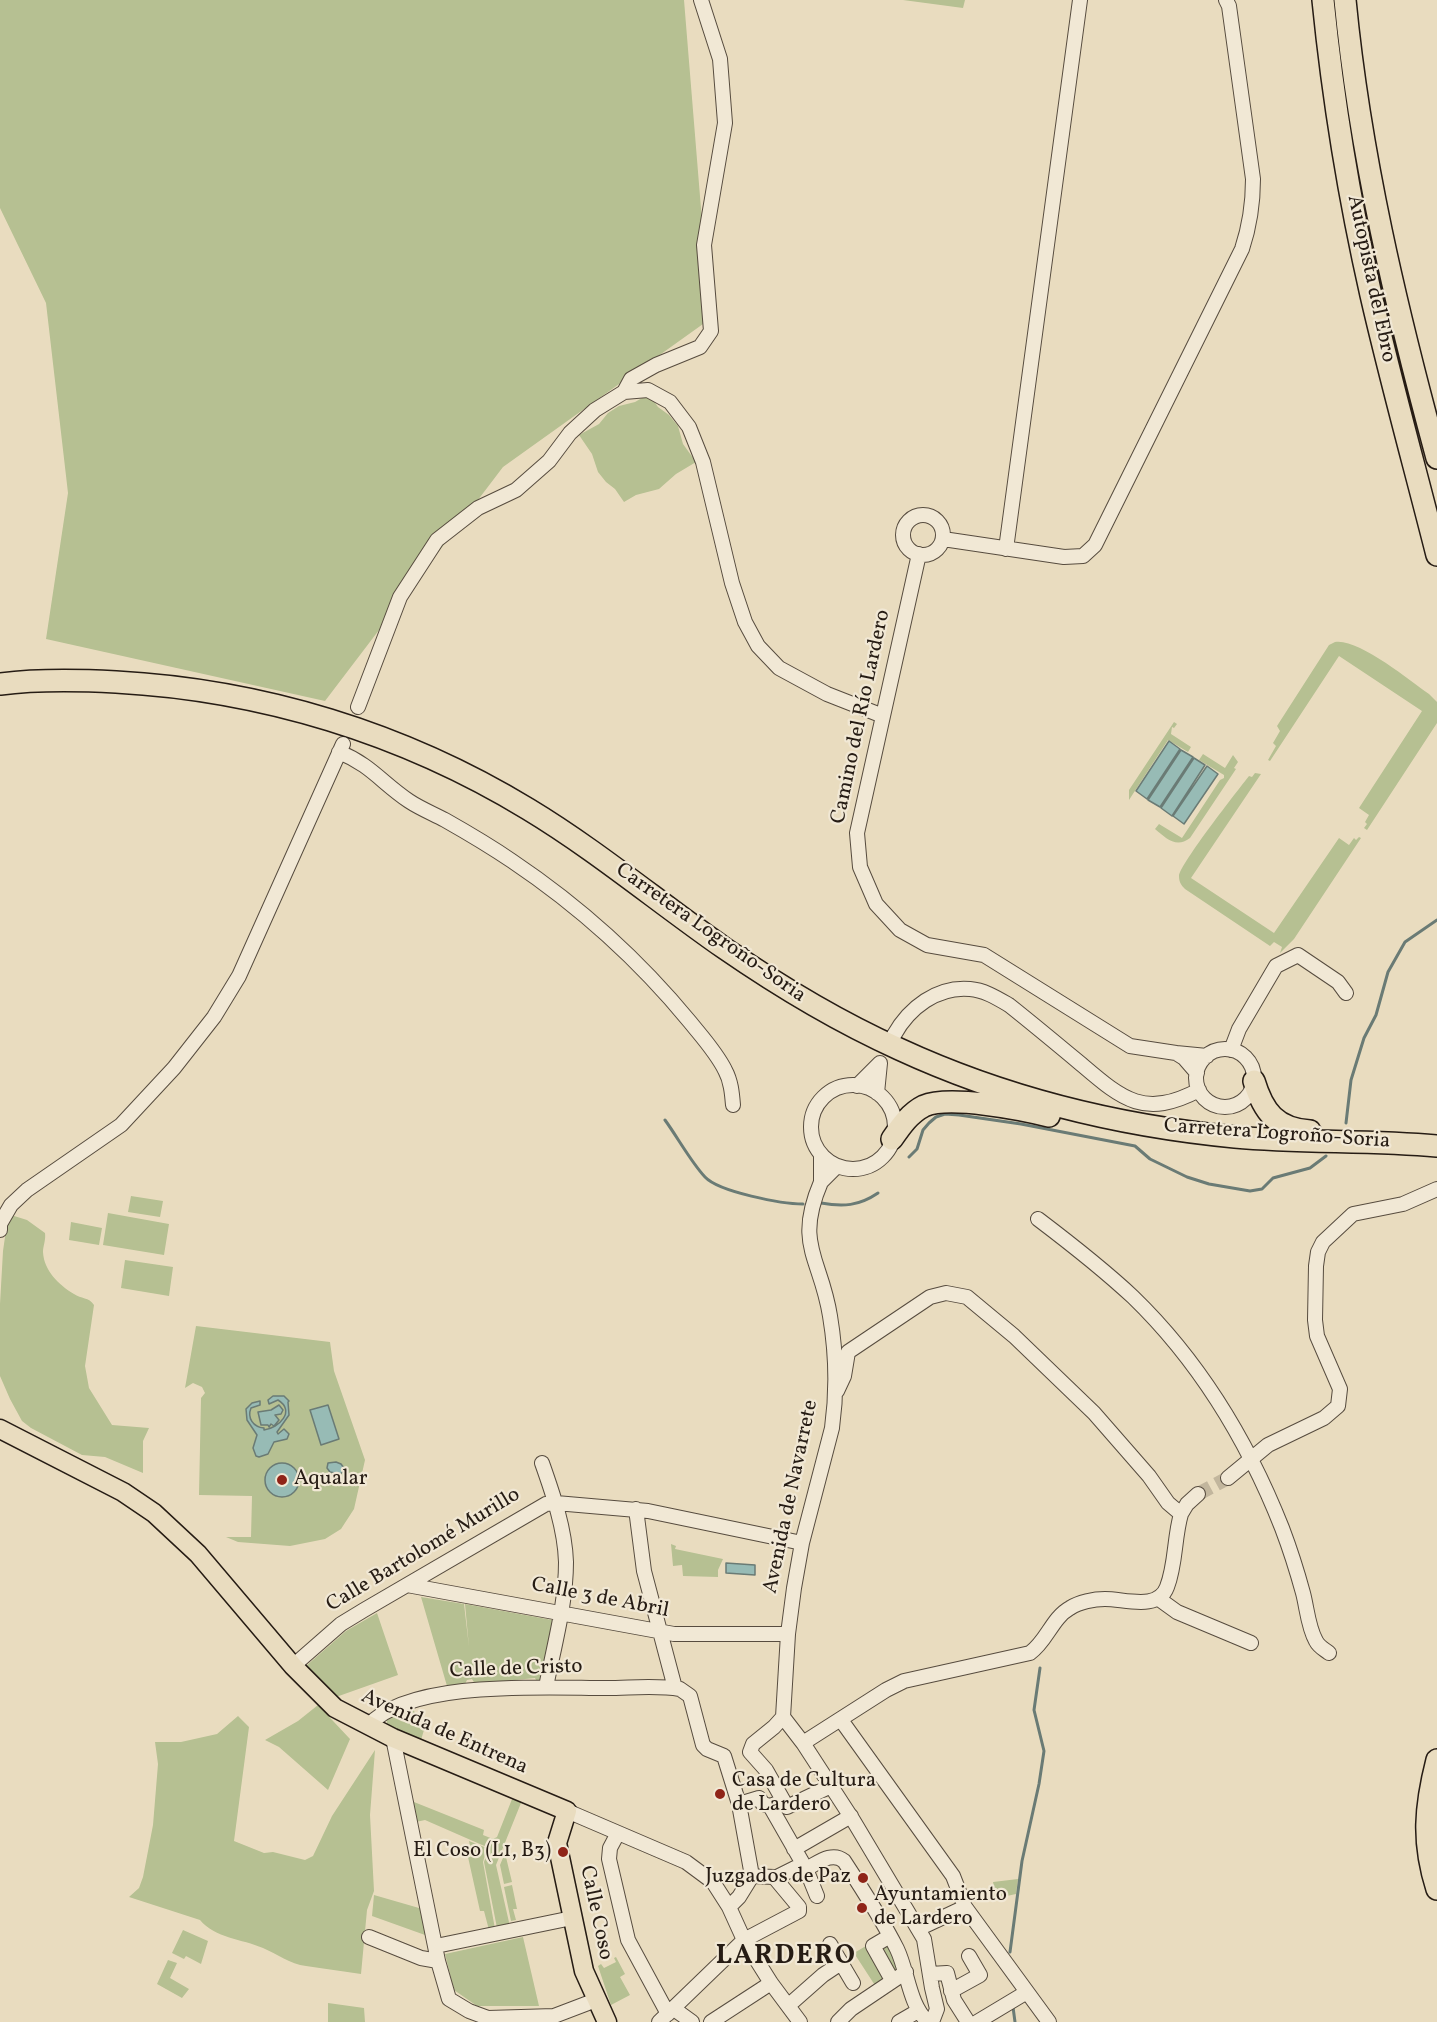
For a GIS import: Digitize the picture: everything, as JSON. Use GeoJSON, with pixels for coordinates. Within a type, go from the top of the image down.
{"type":"FeatureCollection","features":[{"type":"Feature","properties":{"kind":"highway","name":"Autopista del Ebro"},"geometry":{"type":"LineString","coordinates":[[1323,0],[1335,97],[1358,232],[1391,379],[1437,555]]}},
{"type":"Feature","properties":{"kind":"highway","name":"Autopista del Ebro"},"geometry":{"type":"LineString","coordinates":[[1345,0],[1360,120],[1381,238],[1437,458]]}},
{"type":"Feature","properties":{"kind":"highway","name":"Carretera Logroño-Soria"},"geometry":{"type":"LineString","coordinates":[[0,684],[88,681],[203,690],[286,707],[361,729],[433,758],[528,809],[601,857],[724,948],[832,1016],[901,1050],[973,1079],[1078,1111],[1148,1125],[1234,1137],[1433,1145]]}},
{"type":"Feature","properties":{"kind":"highway"},"geometry":{"type":"LineString","coordinates":[[1254,1081],[1265,1108],[1272,1117],[1287,1127],[1305,1131],[1393,1136],[1433,1145]]}},
{"type":"Feature","properties":{"kind":"highway"},"geometry":{"type":"LineString","coordinates":[[892,1139],[910,1115],[924,1106],[949,1101],[1033,1112],[1157,1136],[1192,1139],[1234,1137]]}},
{"type":"Feature","properties":{"kind":"highway"},"geometry":{"type":"LineString","coordinates":[[1437,1760],[1428,1794],[1425,1832],[1429,1864],[1437,1889]]}},
{"type":"Feature","properties":{"kind":"main road","name":"Avenida de Entrena"},"geometry":{"type":"LineString","coordinates":[[0,1429],[123,1492],[154,1513],[198,1554],[292,1666],[326,1701],[393,1738],[567,1811]]}},
{"type":"Feature","properties":{"kind":"main road","name":"Calle Coso"},"geometry":{"type":"LineString","coordinates":[[567,1811],[557,1843],[584,1971],[607,2022]]}},
{"type":"Feature","properties":{"kind":"street"},"geometry":{"type":"LineString","coordinates":[[624,392],[631,379],[656,365],[700,347],[711,331],[704,245],[725,123],[720,59],[701,0]]}},
{"type":"Feature","properties":{"kind":"street"},"geometry":{"type":"LineString","coordinates":[[1006,549],[1080,0]]}},
{"type":"Feature","properties":{"kind":"street"},"geometry":{"type":"LineString","coordinates":[[943,539],[1076,558],[1083,556],[1095,545],[1242,249],[1250,226],[1253,179],[1229,6],[1226,0]]}},
{"type":"Feature","properties":{"kind":"street"},"geometry":{"type":"LineString","coordinates":[[358,707],[400,597],[437,540],[478,508],[516,490],[549,461],[570,433],[595,410],[624,392],[648,390],[670,402],[689,427],[703,462],[732,583],[745,622],[758,646],[779,668],[827,694],[883,716]]}},
{"type":"Feature","properties":{"kind":"street"},"geometry":{"type":"LineString","coordinates":[[923,515],[930,516],[941,525],[943,539],[941,545],[932,553],[919,554],[912,552],[904,540],[904,533],[910,520],[923,515]]}},
{"type":"Feature","properties":{"kind":"street","name":"Camino del Río Lardero"},"geometry":{"type":"LineString","coordinates":[[919,554],[857,833],[860,867],[876,904],[900,930],[927,945],[984,955],[1130,1046],[1156,1052],[1207,1056]]}},
{"type":"Feature","properties":{"kind":"street"},"geometry":{"type":"LineString","coordinates":[[0,1230],[0,1224],[11,1204],[27,1190],[121,1125],[174,1068],[214,1017],[239,976],[341,748],[366,765],[411,803],[512,860],[578,909],[613,940],[659,987],[719,1059],[730,1083],[733,1105]]}},
{"type":"Feature","properties":{"kind":"street"},"geometry":{"type":"LineString","coordinates":[[1231,1050],[1239,1029],[1276,966],[1298,955],[1338,982],[1346,993]]}},
{"type":"Feature","properties":{"kind":"street"},"geometry":{"type":"LineString","coordinates":[[894,1035],[901,1023],[915,1008],[933,995],[970,989],[990,994],[1009,1005],[1119,1095],[1145,1104],[1159,1104],[1178,1100],[1199,1090]]}},
{"type":"Feature","properties":{"kind":"street"},"geometry":{"type":"LineString","coordinates":[[1221,1049],[1231,1050],[1241,1053],[1249,1060],[1254,1081],[1251,1091],[1245,1100],[1230,1107],[1214,1105],[1205,1099],[1199,1090],[1197,1073],[1207,1056],[1221,1049]]}},
{"type":"Feature","properties":{"kind":"street"},"geometry":{"type":"LineString","coordinates":[[1176,1053],[1184,1058],[1197,1073]]}},
{"type":"Feature","properties":{"kind":"street"},"geometry":{"type":"LineString","coordinates":[[856,1086],[882,1058],[877,1093]]}},
{"type":"Feature","properties":{"kind":"street"},"geometry":{"type":"LineString","coordinates":[[856,1086],[877,1093],[891,1111],[894,1126],[892,1139],[884,1155],[871,1164],[856,1169],[837,1166],[821,1154],[816,1146],[811,1133],[815,1110],[829,1093],[842,1087],[856,1086]]}},
{"type":"Feature","properties":{"kind":"street"},"geometry":{"type":"LineString","coordinates":[[821,1154],[821,1182]]}},
{"type":"Feature","properties":{"kind":"street"},"geometry":{"type":"LineString","coordinates":[[821,1182],[837,1166]]}},
{"type":"Feature","properties":{"kind":"street","name":"Avenida de Navarrete"},"geometry":{"type":"LineString","coordinates":[[783,1717],[788,1634],[802,1543],[832,1428],[833,1337],[830,1315],[810,1247],[808,1232],[812,1204],[821,1182]]}},
{"type":"Feature","properties":{"kind":"street"},"geometry":{"type":"LineString","coordinates":[[1228,1478],[1268,1445],[1324,1418],[1338,1406],[1340,1389],[1317,1336],[1315,1320],[1316,1266],[1318,1252],[1323,1242],[1353,1214],[1403,1204],[1437,1189]]}},
{"type":"Feature","properties":{"kind":"street"},"geometry":{"type":"LineString","coordinates":[[1038,1220],[1117,1283],[1178,1347],[1226,1414],[1251,1459],[1290,1549],[1316,1642],[1329,1653]]}},
{"type":"Feature","properties":{"kind":"street"},"geometry":{"type":"LineString","coordinates":[[834,1396],[844,1376],[848,1352],[930,1297],[946,1293],[967,1297],[1014,1336],[1087,1406],[1127,1450],[1175,1510],[1181,1514]]}},
{"type":"Feature","properties":{"kind":"street"},"geometry":{"type":"LineString","coordinates":[[542,1463],[556,1503],[566,1562],[560,1613],[546,1687]]}},
{"type":"Feature","properties":{"kind":"street"},"geometry":{"type":"LineString","coordinates":[[803,1743],[904,1681],[1030,1653],[1041,1643],[1062,1615],[1079,1604],[1098,1600],[1146,1602],[1159,1599],[1169,1582],[1181,1514],[1187,1504],[1198,1494]]}},
{"type":"Feature","properties":{"kind":"street","name":"Calle Bartolomé Murillo"},"geometry":{"type":"LineString","coordinates":[[292,1666],[341,1624],[539,1506],[556,1503],[636,1509],[802,1543]]}},
{"type":"Feature","properties":{"kind":"street"},"geometry":{"type":"LineString","coordinates":[[636,1509],[644,1571],[675,1688],[690,1696],[703,1745],[724,1756],[739,1804],[752,1876],[739,1897],[729,1907]]}},
{"type":"Feature","properties":{"kind":"street","name":"Calle 3 de Abril"},"geometry":{"type":"LineString","coordinates":[[407,1585],[659,1632],[683,1635],[788,1634]]}},
{"type":"Feature","properties":{"kind":"street"},"geometry":{"type":"LineString","coordinates":[[1159,1599],[1177,1612],[1251,1643]]}},
{"type":"Feature","properties":{"kind":"street","name":"Calle de Cristo"},"geometry":{"type":"LineString","coordinates":[[368,1726],[377,1717],[391,1709],[434,1696],[480,1689],[675,1688]]}},
{"type":"Feature","properties":{"kind":"street"},"geometry":{"type":"LineString","coordinates":[[727,1766],[750,1752],[753,1744],[774,1728],[783,1717],[851,1816],[918,1929],[927,1949],[933,2018]]}},
{"type":"Feature","properties":{"kind":"street"},"geometry":{"type":"LineString","coordinates":[[841,1720],[953,1876],[965,1907],[1049,2022]]}},
{"type":"Feature","properties":{"kind":"street"},"geometry":{"type":"LineString","coordinates":[[393,1738],[438,1962],[449,1999],[478,2016],[496,2018],[554,2016],[596,2000]]}},
{"type":"Feature","properties":{"kind":"street"},"geometry":{"type":"LineString","coordinates":[[750,1752],[766,1770],[794,1849],[805,1866],[817,1896]]}},
{"type":"Feature","properties":{"kind":"street"},"geometry":{"type":"LineString","coordinates":[[739,1804],[759,1798],[763,1804],[788,1807],[831,1786]]}},
{"type":"Feature","properties":{"kind":"street","name":"Avenida de Entrena"},"geometry":{"type":"LineString","coordinates":[[567,1811],[686,1862],[702,1872],[713,1882],[729,1907],[744,1940],[771,1983],[800,2022]]}},
{"type":"Feature","properties":{"kind":"street"},"geometry":{"type":"LineString","coordinates":[[794,1849],[851,1816]]}},
{"type":"Feature","properties":{"kind":"street"},"geometry":{"type":"LineString","coordinates":[[618,1833],[610,1848],[609,1859],[628,1940],[667,2015],[692,2022]]}},
{"type":"Feature","properties":{"kind":"street"},"geometry":{"type":"LineString","coordinates":[[775,1878],[832,1856],[842,1858],[890,1936],[906,1972],[918,2010],[933,2018]]}},
{"type":"Feature","properties":{"kind":"street"},"geometry":{"type":"LineString","coordinates":[[667,2015],[744,1940],[799,1911],[775,1878],[752,1876]]}},
{"type":"Feature","properties":{"kind":"street"},"geometry":{"type":"LineString","coordinates":[[918,1929],[965,1907]]}},
{"type":"Feature","properties":{"kind":"street"},"geometry":{"type":"LineString","coordinates":[[436,1946],[572,1918]]}},
{"type":"Feature","properties":{"kind":"street"},"geometry":{"type":"LineString","coordinates":[[890,1936],[873,1946],[892,1980]]}},
{"type":"Feature","properties":{"kind":"street"},"geometry":{"type":"LineString","coordinates":[[369,1937],[421,1958],[438,1962]]}},
{"type":"Feature","properties":{"kind":"street"},"geometry":{"type":"LineString","coordinates":[[830,1944],[853,1983]]}},
{"type":"Feature","properties":{"kind":"street"},"geometry":{"type":"LineString","coordinates":[[933,2018],[953,1997],[980,1975],[969,1956]]}},
{"type":"Feature","properties":{"kind":"street"},"geometry":{"type":"LineString","coordinates":[[789,2006],[823,1975],[841,1963]]}},
{"type":"Feature","properties":{"kind":"street"},"geometry":{"type":"LineString","coordinates":[[838,2022],[851,2009],[906,1972]]}},
{"type":"Feature","properties":{"kind":"street"},"geometry":{"type":"LineString","coordinates":[[930,1974],[947,1973],[953,1997],[968,2022]]}},
{"type":"Feature","properties":{"kind":"street"},"geometry":{"type":"LineString","coordinates":[[711,2022],[771,1983]]}},
{"type":"Feature","properties":{"kind":"street"},"geometry":{"type":"LineString","coordinates":[[977,2022],[1027,1992]]}},
{"type":"Feature","properties":{"kind":"street"},"geometry":{"type":"LineString","coordinates":[[898,2022],[918,2010]]}},
{"type":"Feature","properties":{"kind":"green space"},"geometry":{"type":"Polygon","coordinates":[[[0,0],[684,0],[710,319],[503,467],[325,701],[46,639],[68,493],[46,303],[0,208],[0,0]]]}},
{"type":"Feature","properties":{"kind":"green space"},"geometry":{"type":"Polygon","coordinates":[[[903,0],[965,0],[963,8],[903,0]]]}},
{"type":"Feature","properties":{"kind":"green space"},"geometry":{"type":"Polygon","coordinates":[[[649,394],[658,407],[678,426],[683,444],[696,462],[676,474],[659,489],[636,495],[624,502],[598,472],[592,454],[579,435],[599,424],[608,413],[619,406],[635,402],[649,394]]]}},
{"type":"Feature","properties":{"kind":"green space"},"geometry":{"type":"Polygon","coordinates":[[[1335,642],[1357,646],[1370,653],[1409,679],[1437,702],[1437,723],[1367,830],[1364,828],[1369,815],[1359,808],[1422,711],[1339,656],[1270,761],[1268,760],[1276,746],[1273,743],[1280,731],[1277,726],[1329,645],[1335,642]]]}},
{"type":"Feature","properties":{"kind":"green space"},"geometry":{"type":"Polygon","coordinates":[[[1174,722],[1177,724],[1174,728],[1172,727],[1171,734],[1191,747],[1188,752],[1168,740],[1129,800],[1129,790],[1174,722]]]}},
{"type":"Feature","properties":{"kind":"green space"},"geometry":{"type":"Polygon","coordinates":[[[1203,754],[1225,768],[1233,755],[1238,762],[1234,768],[1236,769],[1190,838],[1180,842],[1171,841],[1155,829],[1159,824],[1182,838],[1220,780],[1224,778],[1224,775],[1199,760],[1203,754]]]}},
{"type":"Feature","properties":{"kind":"green space"},"geometry":{"type":"Polygon","coordinates":[[[1255,773],[1261,774],[1191,878],[1274,933],[1339,838],[1349,845],[1354,838],[1356,840],[1361,838],[1294,939],[1280,953],[1282,947],[1274,942],[1270,946],[1185,889],[1179,878],[1189,857],[1210,827],[1249,776],[1252,777],[1255,773]]]}},
{"type":"Feature","properties":{"kind":"green space"},"geometry":{"type":"Polygon","coordinates":[[[131,1196],[163,1201],[160,1217],[128,1212],[131,1196]]]}},
{"type":"Feature","properties":{"kind":"green space"},"geometry":{"type":"Polygon","coordinates":[[[108,1213],[169,1224],[164,1255],[103,1245],[108,1213]]]}},
{"type":"Feature","properties":{"kind":"green space"},"geometry":{"type":"Polygon","coordinates":[[[11,1215],[27,1220],[45,1233],[44,1259],[53,1277],[77,1296],[94,1305],[85,1366],[89,1388],[112,1425],[149,1428],[143,1441],[143,1473],[105,1457],[82,1455],[31,1428],[22,1421],[10,1399],[0,1376],[0,1304],[3,1251],[11,1215]]]}},
{"type":"Feature","properties":{"kind":"green space"},"geometry":{"type":"Polygon","coordinates":[[[71,1222],[102,1228],[99,1245],[69,1240],[71,1222]]]}},
{"type":"Feature","properties":{"kind":"green space"},"geometry":{"type":"Polygon","coordinates":[[[125,1260],[173,1267],[169,1296],[121,1288],[125,1260]]]}},
{"type":"Feature","properties":{"kind":"green space","name":"Aqualar"},"geometry":{"type":"Polygon","coordinates":[[[196,1326],[330,1342],[334,1371],[365,1460],[354,1509],[341,1529],[325,1539],[290,1546],[238,1542],[226,1537],[251,1537],[252,1496],[199,1495],[201,1398],[205,1393],[202,1387],[193,1383],[185,1388],[196,1326]]]}},
{"type":"Feature","properties":{"kind":"green space"},"geometry":{"type":"Polygon","coordinates":[[[671,1544],[676,1546],[675,1549],[723,1559],[718,1570],[718,1577],[683,1576],[682,1565],[673,1566],[671,1544]]]}},
{"type":"Feature","properties":{"kind":"green space"},"geometry":{"type":"Polygon","coordinates":[[[421,1597],[464,1604],[469,1647],[465,1604],[552,1620],[542,1680],[535,1678],[475,1684],[472,1679],[467,1680],[465,1684],[447,1686],[421,1597]]]}},
{"type":"Feature","properties":{"kind":"green space"},"geometry":{"type":"Polygon","coordinates":[[[377,1613],[398,1675],[336,1697],[306,1666],[346,1631],[377,1613]]]}},
{"type":"Feature","properties":{"kind":"green space"},"geometry":{"type":"Polygon","coordinates":[[[318,1705],[350,1739],[328,1790],[279,1747],[265,1740],[298,1721],[318,1705]]]}},
{"type":"Feature","properties":{"kind":"green space"},"geometry":{"type":"Polygon","coordinates":[[[413,1709],[424,1730],[421,1740],[387,1727],[387,1719],[413,1709]]]}},
{"type":"Feature","properties":{"kind":"green space"},"geometry":{"type":"Polygon","coordinates":[[[238,1716],[249,1727],[234,1841],[264,1853],[273,1852],[305,1860],[313,1856],[332,1816],[375,1750],[370,1815],[374,1891],[367,1910],[361,1974],[294,1963],[263,1948],[213,1931],[200,1920],[129,1897],[139,1888],[143,1877],[153,1825],[158,1764],[155,1742],[181,1742],[217,1734],[238,1716]]]}},
{"type":"Feature","properties":{"kind":"green space"},"geometry":{"type":"Polygon","coordinates":[[[516,1789],[525,1793],[496,1865],[511,1931],[498,1933],[484,1862],[489,1848],[425,1820],[416,1822],[404,1798],[484,1830],[483,1835],[493,1839],[497,1837],[516,1789]]]}},
{"type":"Feature","properties":{"kind":"green space"},"geometry":{"type":"Polygon","coordinates":[[[469,1841],[487,1848],[483,1862],[495,1929],[489,1930],[484,1911],[480,1911],[468,1857],[472,1856],[469,1841]]]}},
{"type":"Feature","properties":{"kind":"green space"},"geometry":{"type":"Polygon","coordinates":[[[505,1853],[512,1882],[504,1884],[500,1865],[505,1853]]]}},
{"type":"Feature","properties":{"kind":"green space"},"geometry":{"type":"Polygon","coordinates":[[[1018,1879],[1016,1894],[993,1899],[989,1888],[994,1886],[993,1882],[1018,1879]]]}},
{"type":"Feature","properties":{"kind":"green space"},"geometry":{"type":"Polygon","coordinates":[[[512,1885],[517,1909],[513,1909],[516,1920],[511,1921],[504,1887],[512,1885]]]}},
{"type":"Feature","properties":{"kind":"green space"},"geometry":{"type":"Polygon","coordinates":[[[374,1895],[419,1908],[425,1907],[431,1934],[425,1935],[372,1916],[374,1895]]]}},
{"type":"Feature","properties":{"kind":"green space"},"geometry":{"type":"Polygon","coordinates":[[[183,1930],[208,1941],[201,1964],[186,1956],[184,1959],[172,1953],[183,1930]]]}},
{"type":"Feature","properties":{"kind":"green space"},"geometry":{"type":"Polygon","coordinates":[[[888,1933],[906,1972],[878,1990],[854,1953],[888,1933]]]}},
{"type":"Feature","properties":{"kind":"green space"},"geometry":{"type":"Polygon","coordinates":[[[523,1937],[539,2006],[477,2006],[454,1990],[445,1954],[523,1937]]]}},
{"type":"Feature","properties":{"kind":"green space"},"geometry":{"type":"Polygon","coordinates":[[[616,1957],[625,1974],[620,1977],[630,1995],[611,2005],[598,1966],[601,1964],[604,1968],[616,1962],[614,1958],[616,1957]]]}},
{"type":"Feature","properties":{"kind":"green space"},"geometry":{"type":"Polygon","coordinates":[[[168,1960],[177,1963],[170,1978],[189,1989],[182,1998],[157,1984],[168,1960]]]}},
{"type":"Feature","properties":{"kind":"green space"},"geometry":{"type":"Polygon","coordinates":[[[328,2003],[364,2008],[365,2022],[328,2022],[328,2003]]]}},
{"type":"Feature","properties":{"kind":"water"},"geometry":{"type":"Polygon","coordinates":[[[1169,741],[1180,749],[1147,799],[1136,791],[1169,741]]]}},
{"type":"Feature","properties":{"kind":"water"},"geometry":{"type":"Polygon","coordinates":[[[1181,750],[1193,757],[1160,807],[1148,800],[1181,750]]]}},
{"type":"Feature","properties":{"kind":"water"},"geometry":{"type":"Polygon","coordinates":[[[1194,758],[1205,765],[1172,816],[1161,808],[1194,758]]]}},
{"type":"Feature","properties":{"kind":"water"},"geometry":{"type":"Polygon","coordinates":[[[1207,766],[1218,774],[1184,824],[1173,816],[1207,766]]]}},
{"type":"Feature","properties":{"kind":"water"},"geometry":{"type":"Polygon","coordinates":[[[273,1396],[284,1396],[289,1401],[289,1415],[277,1432],[278,1434],[284,1429],[289,1434],[287,1439],[274,1442],[268,1454],[259,1457],[256,1456],[253,1448],[257,1435],[247,1420],[246,1409],[252,1403],[260,1401],[260,1405],[251,1408],[252,1421],[264,1430],[270,1429],[280,1423],[286,1409],[278,1400],[269,1404],[268,1400],[273,1396]]]}},
{"type":"Feature","properties":{"kind":"water"},"geometry":{"type":"Polygon","coordinates":[[[279,1405],[283,1410],[281,1414],[275,1415],[279,1420],[274,1426],[261,1425],[258,1412],[271,1410],[279,1405]]]}},
{"type":"Feature","properties":{"kind":"water","name":"Aqualar"},"geometry":{"type":"Polygon","coordinates":[[[328,1405],[339,1439],[321,1445],[310,1410],[328,1405]]]}},
{"type":"Feature","properties":{"kind":"water"},"geometry":{"type":"Polygon","coordinates":[[[336,1462],[344,1468],[340,1474],[330,1472],[327,1468],[328,1463],[336,1462]]]}},
{"type":"Feature","properties":{"kind":"water","name":"Aqualar"},"geometry":{"type":"Polygon","coordinates":[[[282,1463],[294,1468],[299,1480],[294,1492],[282,1497],[270,1492],[265,1480],[270,1468],[282,1463]]]}},
{"type":"Feature","properties":{"kind":"water"},"geometry":{"type":"Polygon","coordinates":[[[726,1563],[755,1565],[755,1575],[726,1573],[726,1563]]]}},
{"type":"Feature","properties":{"kind":"waterway"},"geometry":{"type":"LineString","coordinates":[[1346,1123],[1351,1080],[1364,1038],[1376,1015],[1388,972],[1405,942],[1437,920]]}},
{"type":"Feature","properties":{"kind":"waterway"},"geometry":{"type":"LineString","coordinates":[[909,1157],[917,1149],[923,1130],[936,1117],[945,1114],[1021,1124],[1135,1146],[1150,1159],[1187,1177],[1209,1184],[1250,1191],[1262,1189],[1273,1178],[1310,1168],[1326,1156]]}},
{"type":"Feature","properties":{"kind":"waterway"},"geometry":{"type":"LineString","coordinates":[[665,1120],[695,1164],[712,1182],[723,1188],[751,1196],[803,1204]]}},
{"type":"Feature","properties":{"kind":"waterway"},"geometry":{"type":"LineString","coordinates":[[821,1203],[851,1204],[864,1201],[878,1193]]}},
{"type":"Feature","properties":{"kind":"waterway"},"geometry":{"type":"LineString","coordinates":[[1010,1952],[1022,1861],[1044,1751],[1034,1710],[1040,1668]]}},
{"type":"Feature","properties":{"kind":"waterway"},"geometry":{"type":"LineString","coordinates":[[1013,2007],[1015,2022]]}},
{"type":"Feature","properties":{"kind":"tunnel"},"geometry":{"type":"LineString","coordinates":[[1198,1494],[1228,1478]]}},
{"type":"Feature","properties":{"kind":"place","name":"Aqualar"},"geometry":{"type":"Point","coordinates":[282,1480]}},
{"type":"Feature","properties":{"kind":"place","name":"Casa de Cultura de Lardero"},"geometry":{"type":"Point","coordinates":[720,1794]}},
{"type":"Feature","properties":{"kind":"place","name":"El Coso (L1, B3)"},"geometry":{"type":"Point","coordinates":[563,1852]}},
{"type":"Feature","properties":{"kind":"place","name":"Juzgados de Paz"},"geometry":{"type":"Point","coordinates":[863,1878]}},
{"type":"Feature","properties":{"kind":"place","name":"Ayuntamiento de Lardero"},"geometry":{"type":"Point","coordinates":[862,1908]}},
{"type":"Feature","properties":{"kind":"district","name":"LARDERO"},"geometry":{"type":"Point","coordinates":[786,1958]}}]}
